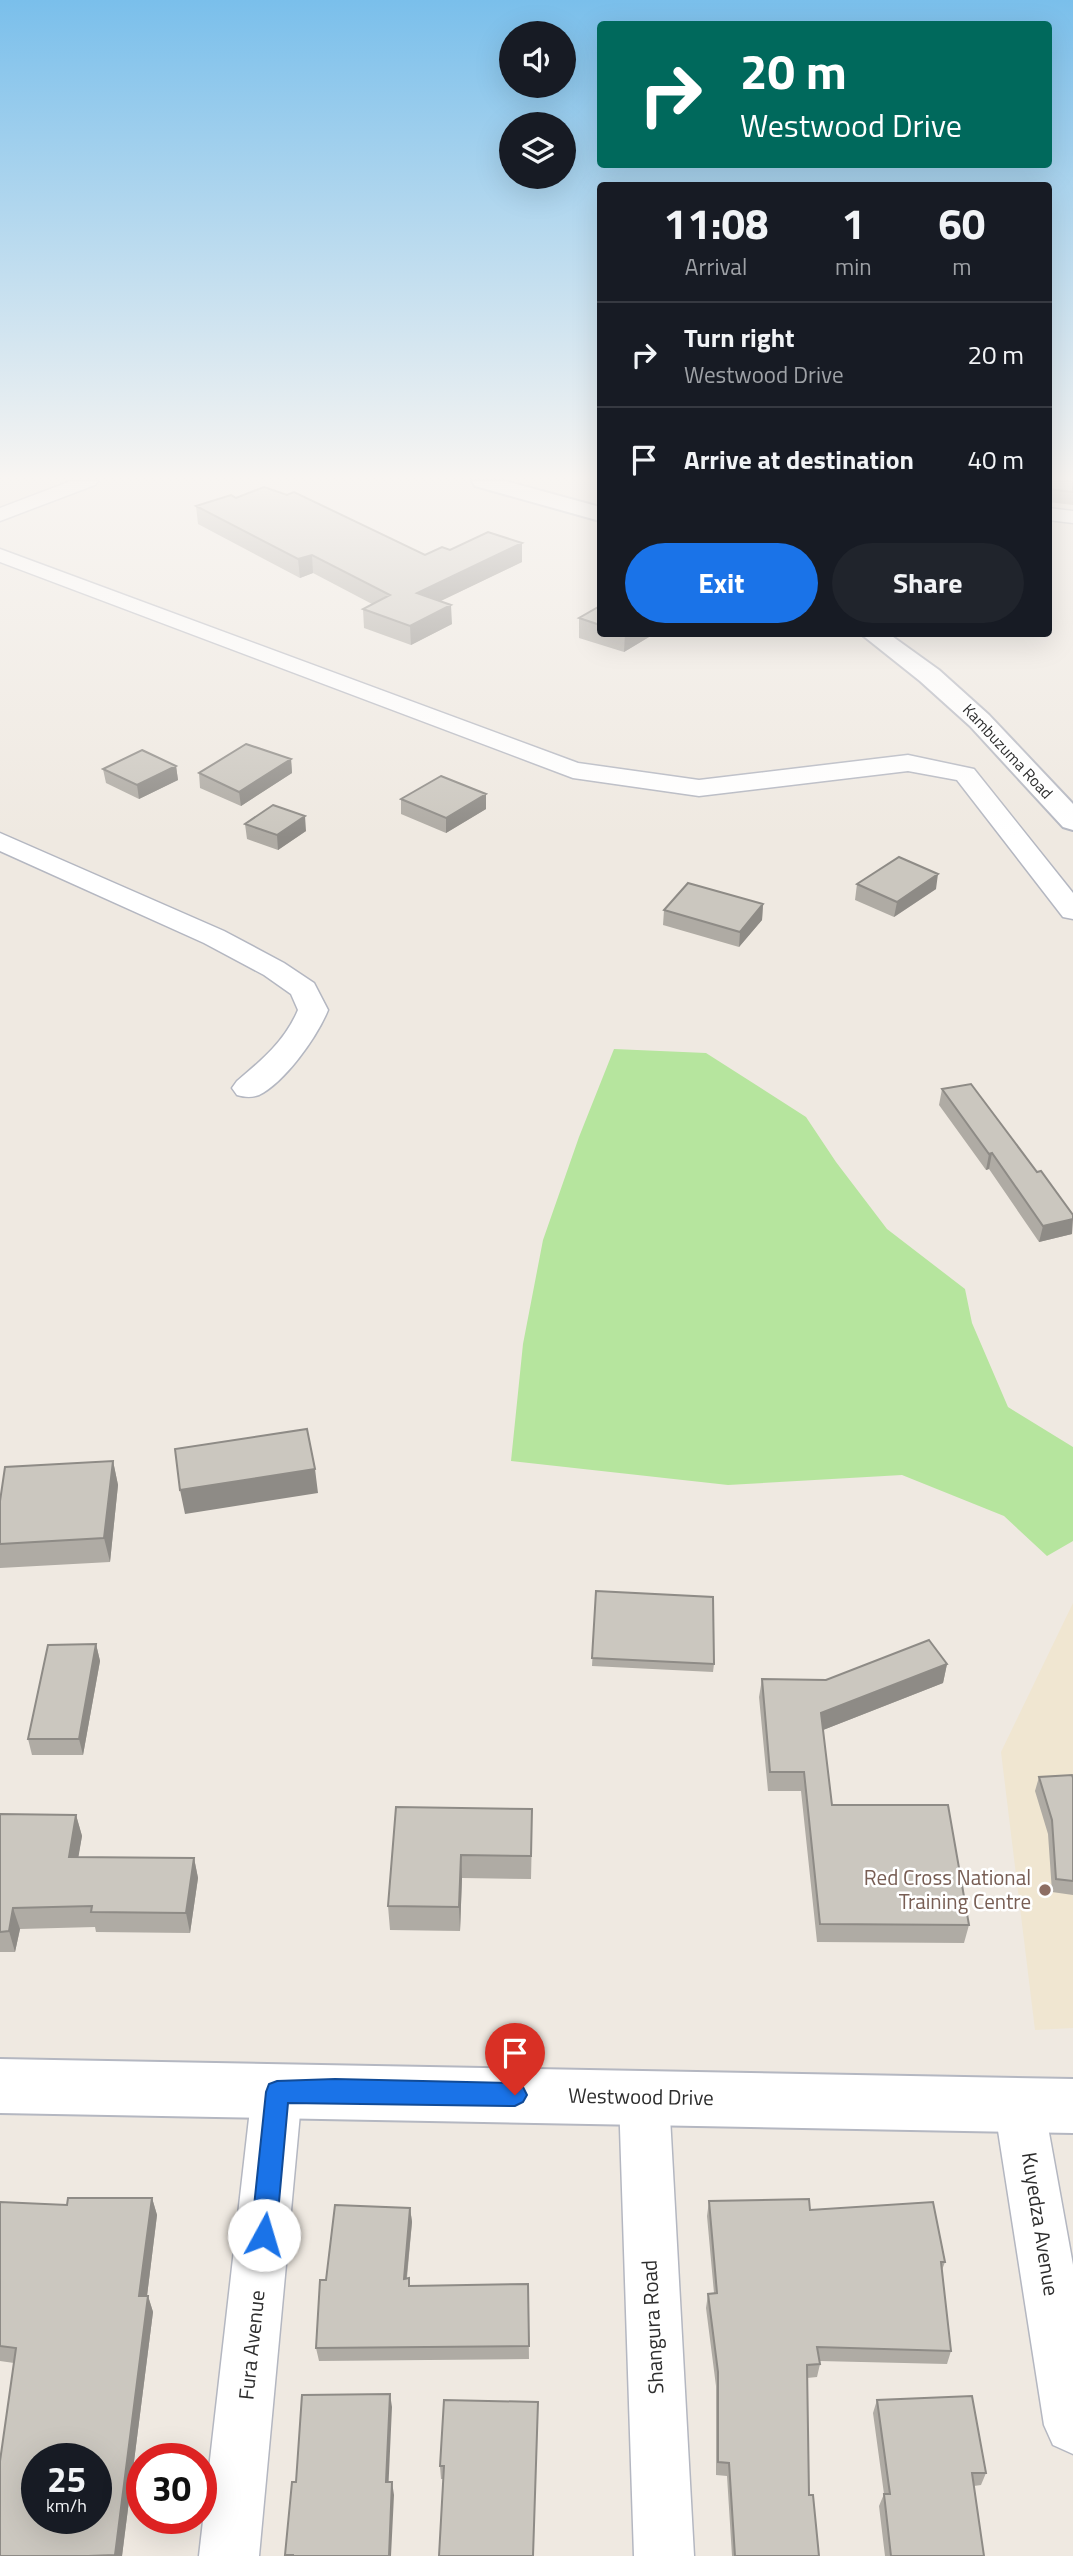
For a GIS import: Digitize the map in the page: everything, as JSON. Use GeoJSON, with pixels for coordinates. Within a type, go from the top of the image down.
{"type":"FeatureCollection","features":[{"type":"Feature","properties":{"kind":"main road","name":"Kambuzuma Road"},"geometry":{"type":"LineString","coordinates":[[878,637],[974,712],[1073,821]]}},
{"type":"Feature","properties":{"kind":"main road","name":"Westwood Drive"},"geometry":{"type":"LineString","coordinates":[[0,2086],[277,2092],[335,2090],[1073,2106]]}},
{"type":"Feature","properties":{"kind":"street"},"geometry":{"type":"LineString","coordinates":[[121,600],[573,770],[699,788],[908,763],[965,775],[1073,911]]}},
{"type":"Feature","properties":{"kind":"street"},"geometry":{"type":"LineString","coordinates":[[0,841],[214,937],[274,969],[304,989],[313,1010],[306,1032],[248,1087]]}},
{"type":"Feature","properties":{"kind":"street","name":"Fura Avenue"},"geometry":{"type":"LineString","coordinates":[[229,2556],[277,2092]]}},
{"type":"Feature","properties":{"kind":"street","name":"Shangura Road"},"geometry":{"type":"LineString","coordinates":[[644,2098],[664,2556]]}},
{"type":"Feature","properties":{"kind":"street","name":"Kuyedza Avenue"},"geometry":{"type":"LineString","coordinates":[[1020,2105],[1073,2425]]}},
{"type":"Feature","properties":{"kind":"shaded area","name":"Red Cross National Training Centre"},"geometry":{"type":"Polygon","coordinates":[[[1073,1603],[1073,2028],[1035,2030],[1001,1752],[1073,1603]]]}},
{"type":"Feature","properties":{"kind":"green space"},"geometry":{"type":"Polygon","coordinates":[[[614,1049],[706,1053],[806,1117],[887,1229],[965,1289],[972,1323],[1008,1407],[1073,1447],[1073,1541],[1047,1556],[1004,1516],[902,1475],[728,1485],[511,1461],[523,1344],[543,1240],[579,1137],[614,1049]]]}},
{"type":"Feature","properties":{"kind":"building"},"geometry":{"type":"Polygon","coordinates":[[[380,600],[438,600],[451,605],[410,626],[363,609],[380,600]]]}},
{"type":"Feature","properties":{"kind":"building"},"geometry":{"type":"Polygon","coordinates":[[[597,608],[597,624],[579,618],[597,608]]]}},
{"type":"Feature","properties":{"kind":"building"},"geometry":{"type":"Polygon","coordinates":[[[246,744],[291,759],[239,792],[199,773],[246,744]]]}},
{"type":"Feature","properties":{"kind":"building"},"geometry":{"type":"Polygon","coordinates":[[[142,750],[176,766],[137,785],[103,769],[142,750]]]}},
{"type":"Feature","properties":{"kind":"building"},"geometry":{"type":"Polygon","coordinates":[[[441,776],[486,794],[446,818],[401,799],[441,776]]]}},
{"type":"Feature","properties":{"kind":"building"},"geometry":{"type":"Polygon","coordinates":[[[273,805],[305,816],[277,835],[245,824],[273,805]]]}},
{"type":"Feature","properties":{"kind":"building"},"geometry":{"type":"Polygon","coordinates":[[[899,857],[938,874],[897,902],[857,884],[899,857]]]}},
{"type":"Feature","properties":{"kind":"building"},"geometry":{"type":"Polygon","coordinates":[[[688,883],[763,904],[740,932],[664,910],[688,883]]]}},
{"type":"Feature","properties":{"kind":"building"},"geometry":{"type":"Polygon","coordinates":[[[971,1084],[1037,1172],[1041,1171],[1073,1215],[1073,1219],[1043,1226],[992,1153],[989,1154],[942,1089],[971,1084]]]}},
{"type":"Feature","properties":{"kind":"building"},"geometry":{"type":"Polygon","coordinates":[[[307,1429],[315,1469],[180,1490],[175,1449],[307,1429]]]}},
{"type":"Feature","properties":{"kind":"building"},"geometry":{"type":"Polygon","coordinates":[[[113,1461],[104,1538],[0,1544],[0,1501],[5,1467],[113,1461]]]}},
{"type":"Feature","properties":{"kind":"building"},"geometry":{"type":"Polygon","coordinates":[[[596,1591],[713,1597],[714,1664],[592,1658],[596,1591]]]}},
{"type":"Feature","properties":{"kind":"building"},"geometry":{"type":"Polygon","coordinates":[[[929,1640],[947,1664],[821,1713],[832,1805],[948,1805],[969,1925],[820,1924],[804,1772],[770,1772],[762,1679],[826,1680],[929,1640]]]}},
{"type":"Feature","properties":{"kind":"building"},"geometry":{"type":"Polygon","coordinates":[[[96,1644],[79,1739],[28,1739],[48,1645],[96,1644]]]}},
{"type":"Feature","properties":{"kind":"building"},"geometry":{"type":"Polygon","coordinates":[[[1072,1775],[1073,1881],[1056,1879],[1052,1820],[1039,1777],[1072,1775]]]}},
{"type":"Feature","properties":{"kind":"building"},"geometry":{"type":"Polygon","coordinates":[[[396,1807],[532,1809],[531,1856],[461,1855],[459,1907],[388,1906],[396,1807]]]}},
{"type":"Feature","properties":{"kind":"building"},"geometry":{"type":"Polygon","coordinates":[[[0,1814],[76,1815],[69,1857],[194,1858],[186,1913],[91,1912],[92,1906],[13,1908],[9,1931],[0,1932],[0,1814]]]}},
{"type":"Feature","properties":{"kind":"building"},"geometry":{"type":"Polygon","coordinates":[[[68,2198],[152,2198],[139,2296],[148,2296],[129,2443],[126,2443],[126,2469],[115,2555],[0,2556],[0,2461],[16,2348],[0,2346],[0,2202],[67,2205],[68,2198]]]}},
{"type":"Feature","properties":{"kind":"building"},"geometry":{"type":"Polygon","coordinates":[[[809,2199],[810,2210],[933,2202],[945,2262],[941,2262],[951,2351],[817,2347],[820,2364],[807,2365],[809,2495],[813,2495],[819,2556],[735,2556],[729,2463],[718,2462],[718,2372],[708,2294],[717,2293],[709,2201],[809,2199]]]}},
{"type":"Feature","properties":{"kind":"building"},"geometry":{"type":"Polygon","coordinates":[[[335,2205],[410,2208],[404,2279],[409,2278],[409,2286],[528,2284],[529,2346],[316,2348],[320,2280],[326,2280],[335,2205]]]}},
{"type":"Feature","properties":{"kind":"building"},"geometry":{"type":"Polygon","coordinates":[[[390,2394],[386,2482],[392,2482],[389,2556],[285,2555],[292,2482],[296,2482],[302,2395],[390,2394]]]}},
{"type":"Feature","properties":{"kind":"building"},"geometry":{"type":"Polygon","coordinates":[[[972,2396],[986,2473],[972,2473],[984,2556],[891,2556],[884,2494],[890,2494],[877,2400],[972,2396]]]}},
{"type":"Feature","properties":{"kind":"building"},"geometry":{"type":"Polygon","coordinates":[[[444,2400],[538,2402],[533,2556],[439,2556],[444,2466],[440,2466],[444,2400]]]}},
{"type":"Feature","properties":{"kind":"place","name":"Red Cross National Training Centre"},"geometry":{"type":"Point","coordinates":[1045,1890]}},
{"type":"Feature","properties":{"kind":"route"},"geometry":{"type":"LineString","coordinates":[[264,2235],[277,2092],[335,2090],[515,2095]]}}]}
